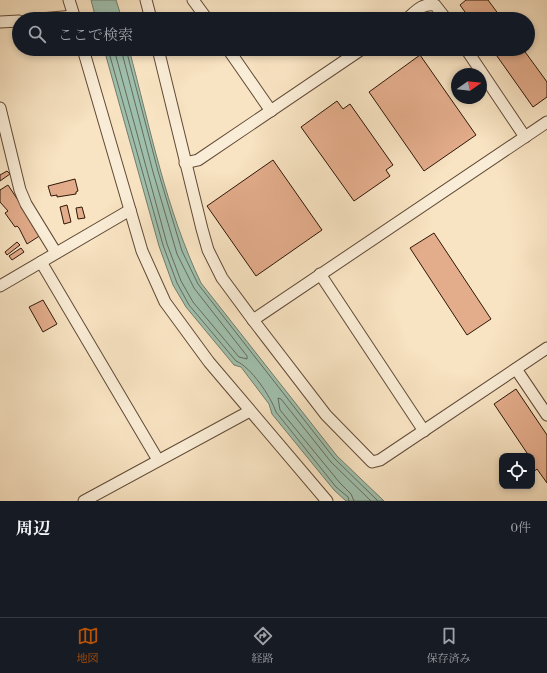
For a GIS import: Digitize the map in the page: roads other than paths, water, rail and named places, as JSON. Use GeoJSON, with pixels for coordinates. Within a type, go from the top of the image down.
{"type":"FeatureCollection","features":[{"type":"Feature","properties":{"kind":"lane"},"geometry":{"type":"LineString","coordinates":[[69,0],[72,12]]}},
{"type":"Feature","properties":{"kind":"lane"},"geometry":{"type":"LineString","coordinates":[[146,0],[149,12]]}},
{"type":"Feature","properties":{"kind":"lane"},"geometry":{"type":"LineString","coordinates":[[193,0],[202,12]]}},
{"type":"Feature","properties":{"kind":"lane"},"geometry":{"type":"LineString","coordinates":[[415,4],[428,4],[436,2],[442,12]]}},
{"type":"Feature","properties":{"kind":"lane"},"geometry":{"type":"LineString","coordinates":[[0,22],[12,21]]}},
{"type":"Feature","properties":{"kind":"lane"},"geometry":{"type":"LineString","coordinates":[[85,56],[142,251],[165,302],[209,362],[327,501]]}},
{"type":"Feature","properties":{"kind":"lane"},"geometry":{"type":"LineString","coordinates":[[160,56],[185,163],[208,250],[222,278],[326,415],[372,462],[380,460],[547,348]]}},
{"type":"Feature","properties":{"kind":"lane"},"geometry":{"type":"LineString","coordinates":[[233,56],[271,111]]}},
{"type":"Feature","properties":{"kind":"lane"},"geometry":{"type":"LineString","coordinates":[[185,163],[198,160],[352,56]]}},
{"type":"Feature","properties":{"kind":"lane"},"geometry":{"type":"LineString","coordinates":[[471,56],[525,137]]}},
{"type":"Feature","properties":{"kind":"lane"},"geometry":{"type":"LineString","coordinates":[[0,108],[20,190],[26,204],[56,253]]}},
{"type":"Feature","properties":{"kind":"lane"},"geometry":{"type":"LineString","coordinates":[[253,320],[547,122]]}},
{"type":"Feature","properties":{"kind":"lane"},"geometry":{"type":"LineString","coordinates":[[0,286],[130,210]]}},
{"type":"Feature","properties":{"kind":"lane"},"geometry":{"type":"LineString","coordinates":[[41,262],[158,460]]}},
{"type":"Feature","properties":{"kind":"lane"},"geometry":{"type":"LineString","coordinates":[[320,274],[424,431]]}},
{"type":"Feature","properties":{"kind":"lane"},"geometry":{"type":"LineString","coordinates":[[516,369],[547,415]]}},
{"type":"Feature","properties":{"kind":"lane"},"geometry":{"type":"LineString","coordinates":[[84,501],[250,411]]}},
{"type":"Feature","properties":{"kind":"water"},"geometry":{"type":"Polygon","coordinates":[[[91,0],[116,0],[120,12],[94,12],[91,0]]]}},
{"type":"Feature","properties":{"kind":"water"},"geometry":{"type":"Polygon","coordinates":[[[106,56],[131,56],[168,197],[178,227],[201,283],[337,456],[384,501],[346,501],[334,490],[272,414],[269,404],[241,367],[234,365],[186,307],[173,285],[159,246],[106,56]]]}}]}
